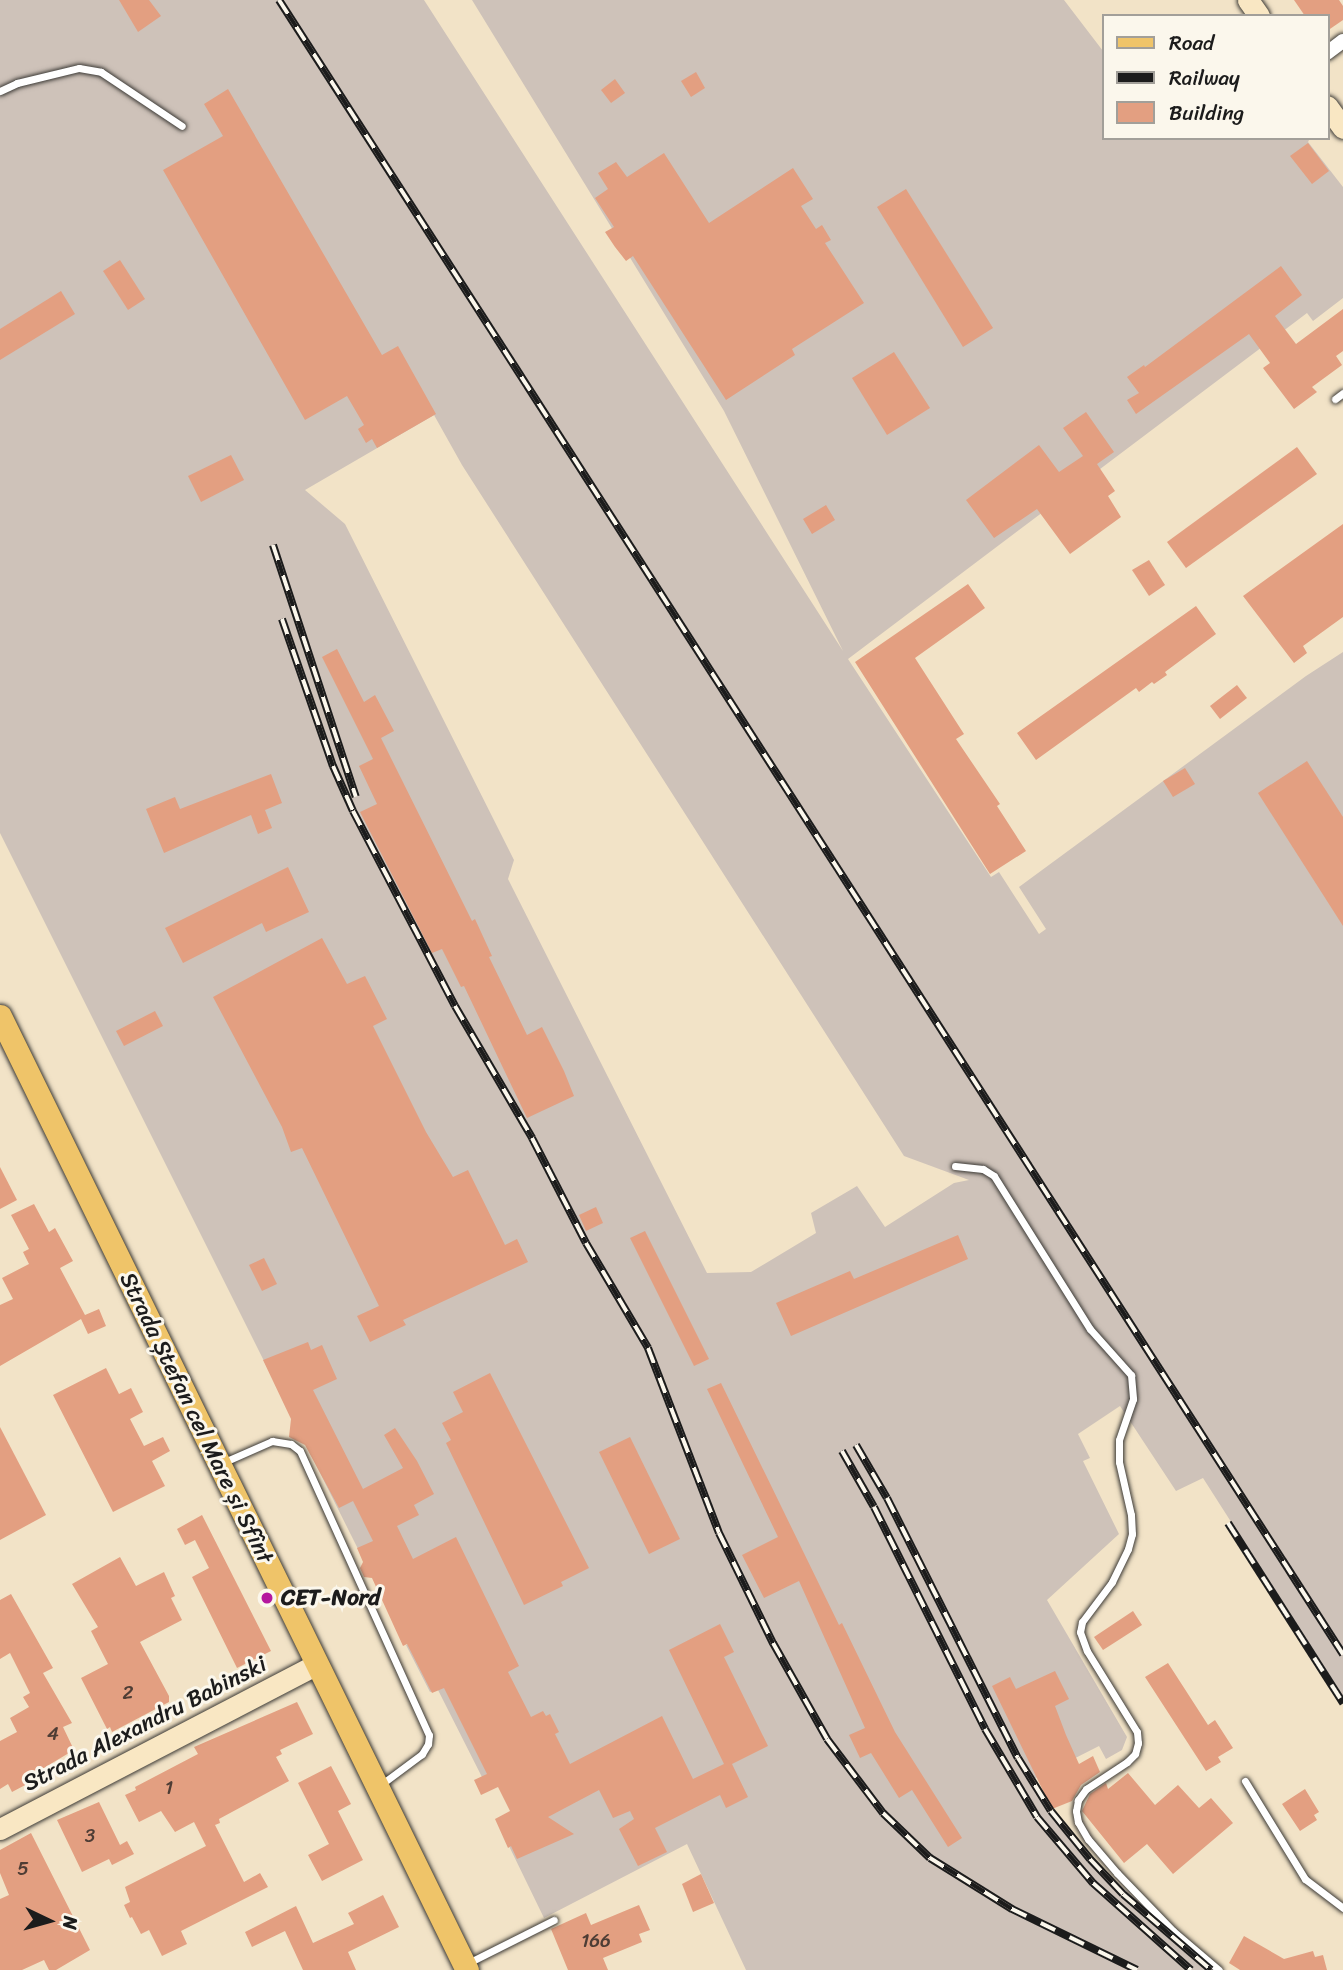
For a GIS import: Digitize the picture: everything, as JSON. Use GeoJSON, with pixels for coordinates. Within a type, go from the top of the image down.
{"type":"FeatureCollection","features":[{"type":"Feature","properties":{"kind":"main road","name":"Strada Ștefan cel Mare și Sfînt"},"geometry":{"type":"LineString","coordinates":[[0,1016],[465,1967]]}},
{"type":"Feature","properties":{"kind":"street"},"geometry":{"type":"LineString","coordinates":[[1329,109],[1343,128]]}},
{"type":"Feature","properties":{"kind":"street","name":"Strada Alexandru Babinski"},"geometry":{"type":"LineString","coordinates":[[0,1829],[315,1665]]}},
{"type":"Feature","properties":{"kind":"lane"},"geometry":{"type":"LineString","coordinates":[[0,91],[17,83],[79,68],[101,72],[182,126]]}},
{"type":"Feature","properties":{"kind":"lane"},"geometry":{"type":"LineString","coordinates":[[1335,399],[1343,393]]}},
{"type":"Feature","properties":{"kind":"lane"},"geometry":{"type":"LineString","coordinates":[[955,1166],[983,1169],[994,1176],[1090,1329],[1131,1375],[1133,1399],[1119,1440],[1119,1462],[1131,1515],[1132,1534],[1112,1582],[1082,1622],[1080,1632],[1087,1651],[1137,1731],[1138,1743],[1135,1754],[1127,1762],[1086,1789],[1078,1800],[1076,1811],[1088,1839],[1117,1873],[1173,1931],[1219,1970]]}},
{"type":"Feature","properties":{"kind":"lane"},"geometry":{"type":"LineString","coordinates":[[218,1465],[272,1441],[291,1444],[300,1451],[429,1735],[428,1744],[422,1754],[376,1788]]}},
{"type":"Feature","properties":{"kind":"lane"},"geometry":{"type":"LineString","coordinates":[[1245,1782],[1305,1879],[1343,1909]]}},
{"type":"Feature","properties":{"kind":"lane"},"geometry":{"type":"LineString","coordinates":[[465,1967],[554,1920]]}},
{"type":"Feature","properties":{"kind":"shaded area"},"geometry":{"type":"Polygon","coordinates":[[[0,0],[424,0],[843,651],[724,411],[472,0],[1064,0],[1102,50],[1102,140],[1309,140],[1343,187],[1343,298],[1313,321],[1307,313],[848,659],[991,877],[999,872],[1039,934],[1046,929],[1019,887],[1306,676],[1343,652],[1343,1697],[1203,1478],[1176,1491],[1120,1406],[1078,1434],[1090,1458],[1083,1461],[1119,1534],[1047,1600],[1127,1737],[1122,1750],[1106,1759],[1099,1746],[1034,1779],[1050,1810],[1085,1853],[1214,1970],[746,1970],[687,1844],[544,1918],[509,1846],[519,1831],[584,1796],[486,1785],[438,1690],[430,1692],[406,1645],[441,1629],[387,1607],[0,833],[0,0]],[[434,415],[305,490],[345,524],[514,860],[508,879],[707,1273],[751,1272],[816,1233],[811,1213],[857,1186],[885,1227],[954,1183],[969,1180],[904,1156],[462,465],[434,415]]]}},
{"type":"Feature","properties":{"kind":"building"},"geometry":{"type":"Polygon","coordinates":[[[119,0],[149,0],[161,16],[138,32],[119,0]]]}},
{"type":"Feature","properties":{"kind":"building"},"geometry":{"type":"Polygon","coordinates":[[[1294,0],[1339,0],[1343,6],[1343,20],[1329,30],[1329,14],[1304,14],[1294,0]]]}},
{"type":"Feature","properties":{"kind":"building"},"geometry":{"type":"Polygon","coordinates":[[[696,72],[705,88],[691,97],[681,81],[696,72]]]}},
{"type":"Feature","properties":{"kind":"building"},"geometry":{"type":"Polygon","coordinates":[[[615,79],[625,93],[611,103],[601,90],[615,79]]]}},
{"type":"Feature","properties":{"kind":"building"},"geometry":{"type":"Polygon","coordinates":[[[228,89],[382,355],[398,346],[436,414],[377,448],[372,439],[366,443],[358,429],[364,425],[347,396],[305,420],[163,170],[223,136],[204,104],[228,89]]]}},
{"type":"Feature","properties":{"kind":"building"},"geometry":{"type":"Polygon","coordinates":[[[1308,143],[1329,171],[1312,184],[1290,156],[1308,143]]]}},
{"type":"Feature","properties":{"kind":"building"},"geometry":{"type":"Polygon","coordinates":[[[664,153],[709,223],[793,168],[813,199],[801,206],[816,229],[822,225],[831,240],[825,243],[864,303],[792,349],[795,355],[726,400],[633,256],[626,261],[605,232],[614,227],[595,198],[608,189],[598,173],[616,162],[627,177],[664,153]]]}},
{"type":"Feature","properties":{"kind":"building"},"geometry":{"type":"Polygon","coordinates":[[[906,189],[993,328],[963,347],[877,207],[906,189]]]}},
{"type":"Feature","properties":{"kind":"building"},"geometry":{"type":"Polygon","coordinates":[[[120,260],[145,299],[128,310],[103,271],[120,260]]]}},
{"type":"Feature","properties":{"kind":"building"},"geometry":{"type":"Polygon","coordinates":[[[1281,266],[1302,295],[1275,316],[1296,344],[1343,309],[1343,351],[1336,356],[1342,365],[1312,387],[1317,392],[1294,409],[1263,368],[1270,363],[1249,334],[1136,414],[1127,400],[1139,393],[1127,377],[1144,365],[1145,367],[1281,266]]]}},
{"type":"Feature","properties":{"kind":"building"},"geometry":{"type":"Polygon","coordinates":[[[61,291],[75,314],[0,360],[0,329],[61,291]]]}},
{"type":"Feature","properties":{"kind":"building"},"geometry":{"type":"Polygon","coordinates":[[[894,352],[930,408],[887,435],[852,378],[894,352]]]}},
{"type":"Feature","properties":{"kind":"building"},"geometry":{"type":"Polygon","coordinates":[[[1086,412],[1114,452],[1097,464],[1115,491],[1108,496],[1121,517],[1070,554],[1037,509],[994,538],[966,500],[1039,445],[1059,472],[1083,456],[1063,428],[1086,412]]]}},
{"type":"Feature","properties":{"kind":"building"},"geometry":{"type":"Polygon","coordinates":[[[1297,447],[1317,474],[1186,568],[1167,542],[1297,447]]]}},
{"type":"Feature","properties":{"kind":"building"},"geometry":{"type":"Polygon","coordinates":[[[231,455],[244,480],[201,502],[188,476],[231,455]]]}},
{"type":"Feature","properties":{"kind":"building"},"geometry":{"type":"Polygon","coordinates":[[[826,505],[835,520],[812,534],[803,519],[826,505]]]}},
{"type":"Feature","properties":{"kind":"building"},"geometry":{"type":"Polygon","coordinates":[[[1343,524],[1343,617],[1303,646],[1307,653],[1294,663],[1243,596],[1343,524]]]}},
{"type":"Feature","properties":{"kind":"building"},"geometry":{"type":"Polygon","coordinates":[[[1149,560],[1165,585],[1149,596],[1132,570],[1149,560]]]}},
{"type":"Feature","properties":{"kind":"building"},"geometry":{"type":"Polygon","coordinates":[[[968,584],[985,608],[915,658],[964,734],[956,739],[1000,804],[997,806],[1026,851],[990,874],[855,662],[968,584]]]}},
{"type":"Feature","properties":{"kind":"building"},"geometry":{"type":"Polygon","coordinates":[[[1196,606],[1216,634],[1165,672],[1167,675],[1139,692],[1136,688],[1036,760],[1017,733],[1196,606]]]}},
{"type":"Feature","properties":{"kind":"building"},"geometry":{"type":"Polygon","coordinates":[[[337,649],[364,702],[375,695],[394,731],[381,738],[472,921],[475,919],[492,956],[489,957],[527,1035],[542,1027],[564,1071],[574,1096],[527,1118],[464,986],[461,987],[442,949],[432,953],[360,812],[377,804],[359,766],[373,759],[322,657],[337,649]]]}},
{"type":"Feature","properties":{"kind":"building"},"geometry":{"type":"Polygon","coordinates":[[[1237,685],[1247,698],[1220,719],[1210,706],[1237,685]]]}},
{"type":"Feature","properties":{"kind":"building"},"geometry":{"type":"Polygon","coordinates":[[[1307,761],[1343,817],[1343,926],[1258,793],[1307,761]]]}},
{"type":"Feature","properties":{"kind":"building"},"geometry":{"type":"Polygon","coordinates":[[[1185,768],[1195,784],[1173,797],[1163,781],[1185,768]]]}},
{"type":"Feature","properties":{"kind":"building"},"geometry":{"type":"Polygon","coordinates":[[[271,774],[282,803],[265,810],[272,828],[258,834],[251,815],[164,853],[146,809],[175,797],[180,809],[271,774]]]}},
{"type":"Feature","properties":{"kind":"building"},"geometry":{"type":"Polygon","coordinates":[[[288,867],[309,912],[266,932],[262,923],[183,963],[165,928],[288,867]]]}},
{"type":"Feature","properties":{"kind":"building"},"geometry":{"type":"Polygon","coordinates":[[[322,938],[347,984],[365,976],[387,1019],[373,1026],[426,1132],[453,1177],[468,1170],[505,1245],[517,1239],[528,1262],[403,1320],[406,1325],[370,1342],[357,1316],[379,1306],[302,1148],[291,1152],[282,1127],[213,997],[322,938]]]}},
{"type":"Feature","properties":{"kind":"building"},"geometry":{"type":"Polygon","coordinates":[[[155,1011],[163,1026],[124,1046],[116,1031],[155,1011]]]}},
{"type":"Feature","properties":{"kind":"building"},"geometry":{"type":"Polygon","coordinates":[[[0,1167],[17,1200],[0,1209],[0,1167]]]}},
{"type":"Feature","properties":{"kind":"building"},"geometry":{"type":"Polygon","coordinates":[[[34,1204],[49,1232],[55,1228],[73,1261],[60,1268],[85,1315],[99,1309],[106,1326],[88,1334],[81,1319],[0,1366],[0,1305],[13,1299],[2,1278],[29,1264],[23,1252],[29,1249],[11,1215],[34,1204]]]}},
{"type":"Feature","properties":{"kind":"building"},"geometry":{"type":"Polygon","coordinates":[[[596,1207],[603,1223],[586,1231],[579,1215],[596,1207]]]}},
{"type":"Feature","properties":{"kind":"building"},"geometry":{"type":"Polygon","coordinates":[[[645,1231],[709,1359],[694,1366],[630,1238],[645,1231]]]}},
{"type":"Feature","properties":{"kind":"building"},"geometry":{"type":"Polygon","coordinates":[[[958,1235],[968,1259],[791,1336],[776,1303],[850,1271],[854,1279],[958,1235]]]}},
{"type":"Feature","properties":{"kind":"building"},"geometry":{"type":"Polygon","coordinates":[[[264,1258],[277,1284],[262,1291],[249,1265],[264,1258]]]}},
{"type":"Feature","properties":{"kind":"building"},"geometry":{"type":"Polygon","coordinates":[[[308,1342],[311,1350],[322,1345],[337,1379],[313,1390],[363,1489],[403,1468],[384,1435],[395,1428],[417,1461],[434,1494],[414,1505],[419,1515],[397,1526],[413,1559],[456,1537],[519,1666],[508,1672],[531,1717],[543,1711],[546,1716],[550,1714],[559,1732],[555,1734],[570,1764],[662,1716],[693,1779],[724,1764],[669,1650],[720,1624],[734,1652],[724,1657],[768,1746],[732,1764],[748,1797],[726,1808],[720,1795],[655,1828],[667,1852],[638,1866],[619,1829],[634,1819],[630,1811],[613,1818],[599,1790],[548,1817],[574,1834],[517,1859],[511,1846],[508,1848],[495,1819],[510,1811],[498,1787],[481,1795],[474,1780],[487,1774],[444,1688],[432,1693],[407,1644],[403,1646],[372,1578],[364,1577],[360,1568],[363,1562],[357,1548],[373,1541],[353,1501],[339,1508],[305,1445],[289,1437],[291,1419],[263,1360],[308,1342]]]}},
{"type":"Feature","properties":{"kind":"building"},"geometry":{"type":"Polygon","coordinates":[[[106,1368],[119,1394],[131,1388],[143,1412],[130,1419],[144,1446],[163,1437],[170,1451],[152,1461],[165,1486],[113,1512],[53,1395],[106,1368]]]}},
{"type":"Feature","properties":{"kind":"building"},"geometry":{"type":"Polygon","coordinates":[[[490,1373],[589,1568],[561,1582],[563,1586],[524,1605],[446,1443],[451,1440],[442,1423],[463,1412],[453,1392],[490,1373]]]}},
{"type":"Feature","properties":{"kind":"building"},"geometry":{"type":"Polygon","coordinates":[[[721,1383],[839,1625],[842,1623],[895,1732],[962,1838],[948,1847],[912,1790],[899,1798],[871,1753],[860,1758],[849,1735],[865,1728],[799,1581],[764,1598],[742,1555],[778,1537],[707,1389],[721,1383]]]}},
{"type":"Feature","properties":{"kind":"building"},"geometry":{"type":"Polygon","coordinates":[[[0,1427],[46,1515],[0,1540],[0,1427]]]}},
{"type":"Feature","properties":{"kind":"building"},"geometry":{"type":"Polygon","coordinates":[[[630,1437],[680,1539],[649,1554],[599,1452],[630,1437]]]}},
{"type":"Feature","properties":{"kind":"building"},"geometry":{"type":"Polygon","coordinates":[[[202,1515],[271,1651],[237,1668],[192,1577],[209,1568],[195,1540],[185,1545],[177,1529],[202,1515]]]}},
{"type":"Feature","properties":{"kind":"building"},"geometry":{"type":"Polygon","coordinates":[[[120,1557],[136,1586],[164,1572],[175,1596],[171,1598],[182,1620],[140,1642],[169,1696],[169,1702],[112,1732],[110,1727],[107,1729],[81,1678],[108,1664],[91,1631],[98,1627],[72,1584],[120,1557]]]}},
{"type":"Feature","properties":{"kind":"building"},"geometry":{"type":"Polygon","coordinates":[[[11,1594],[53,1668],[43,1673],[72,1723],[63,1727],[74,1750],[27,1778],[29,1783],[12,1792],[8,1784],[0,1789],[0,1741],[17,1732],[10,1718],[29,1707],[23,1697],[30,1693],[10,1653],[0,1659],[0,1600],[11,1594]]]}},
{"type":"Feature","properties":{"kind":"building"},"geometry":{"type":"Polygon","coordinates":[[[1133,1611],[1142,1625],[1103,1650],[1094,1637],[1133,1611]]]}},
{"type":"Feature","properties":{"kind":"building"},"geometry":{"type":"Polygon","coordinates":[[[1168,1663],[1208,1725],[1215,1720],[1233,1748],[1218,1757],[1221,1762],[1206,1771],[1145,1677],[1168,1663]]]}},
{"type":"Feature","properties":{"kind":"building"},"geometry":{"type":"Polygon","coordinates":[[[1055,1671],[1069,1699],[1055,1706],[1066,1735],[1079,1764],[1093,1756],[1100,1772],[1081,1785],[1072,1801],[1052,1809],[992,1686],[1010,1677],[1016,1689],[1055,1671]]]}},
{"type":"Feature","properties":{"kind":"building"},"geometry":{"type":"Polygon","coordinates":[[[297,1702],[313,1734],[280,1750],[282,1754],[276,1757],[289,1781],[219,1819],[220,1823],[215,1825],[244,1882],[260,1873],[268,1887],[181,1931],[187,1944],[162,1956],[149,1930],[141,1934],[132,1917],[130,1918],[124,1905],[130,1902],[125,1887],[206,1846],[194,1822],[175,1832],[161,1811],[139,1822],[125,1795],[198,1754],[194,1747],[297,1702]]]}},
{"type":"Feature","properties":{"kind":"building"},"geometry":{"type":"Polygon","coordinates":[[[331,1766],[351,1804],[338,1811],[363,1860],[322,1881],[308,1855],[329,1844],[298,1783],[331,1766]]]}},
{"type":"Feature","properties":{"kind":"building"},"geometry":{"type":"Polygon","coordinates":[[[1128,1773],[1155,1805],[1178,1785],[1199,1808],[1211,1798],[1233,1823],[1173,1874],[1147,1844],[1124,1863],[1082,1811],[1090,1794],[1106,1783],[1108,1789],[1128,1773]]]}},
{"type":"Feature","properties":{"kind":"building"},"geometry":{"type":"Polygon","coordinates":[[[1305,1789],[1319,1812],[1314,1815],[1317,1820],[1300,1831],[1282,1804],[1305,1789]]]}},
{"type":"Feature","properties":{"kind":"building"},"geometry":{"type":"Polygon","coordinates":[[[99,1802],[120,1845],[127,1841],[134,1854],[112,1865],[109,1859],[82,1872],[57,1820],[99,1802]]]}},
{"type":"Feature","properties":{"kind":"building"},"geometry":{"type":"Polygon","coordinates":[[[31,1833],[90,1950],[56,1970],[49,1970],[44,1960],[22,1970],[0,1970],[0,1899],[9,1895],[0,1873],[0,1850],[31,1833]]]}},
{"type":"Feature","properties":{"kind":"building"},"geometry":{"type":"Polygon","coordinates":[[[701,1874],[714,1903],[693,1912],[682,1884],[701,1874]]]}},
{"type":"Feature","properties":{"kind":"building"},"geometry":{"type":"Polygon","coordinates":[[[383,1895],[399,1927],[348,1952],[356,1970],[303,1970],[285,1931],[252,1947],[245,1932],[296,1906],[313,1943],[354,1924],[348,1913],[383,1895]]]}},
{"type":"Feature","properties":{"kind":"building"},"geometry":{"type":"Polygon","coordinates":[[[639,1905],[650,1930],[639,1934],[642,1942],[603,1958],[608,1970],[568,1970],[551,1929],[586,1913],[591,1925],[639,1905]]]}},
{"type":"Feature","properties":{"kind":"building"},"geometry":{"type":"Polygon","coordinates":[[[1244,1936],[1284,1959],[1313,1951],[1315,1957],[1323,1955],[1327,1970],[1240,1970],[1229,1963],[1244,1936]]]}},
{"type":"Feature","properties":{"kind":"railway"},"geometry":{"type":"LineString","coordinates":[[279,0],[1343,1654]]}},
{"type":"Feature","properties":{"kind":"railway"},"geometry":{"type":"LineString","coordinates":[[273,545],[356,797]]}},
{"type":"Feature","properties":{"kind":"railway"},"geometry":{"type":"LineString","coordinates":[[282,619],[333,766],[353,811],[455,1006],[532,1138],[586,1243],[648,1348],[719,1533],[773,1643],[827,1739],[883,1813],[930,1858],[1012,1909],[1137,1970]]}},
{"type":"Feature","properties":{"kind":"railway"},"geometry":{"type":"LineString","coordinates":[[856,1445],[887,1498],[1018,1758],[1051,1811],[1123,1894],[1211,1970]]}},
{"type":"Feature","properties":{"kind":"railway"},"geometry":{"type":"LineString","coordinates":[[842,1451],[874,1507],[985,1729],[1037,1817],[1093,1883],[1191,1970]]}},
{"type":"Feature","properties":{"kind":"railway"},"geometry":{"type":"LineString","coordinates":[[1228,1523],[1343,1703]]}},
{"type":"Feature","properties":{"kind":"place","name":"CET-Nord"},"geometry":{"type":"Point","coordinates":[267,1598]}}]}
